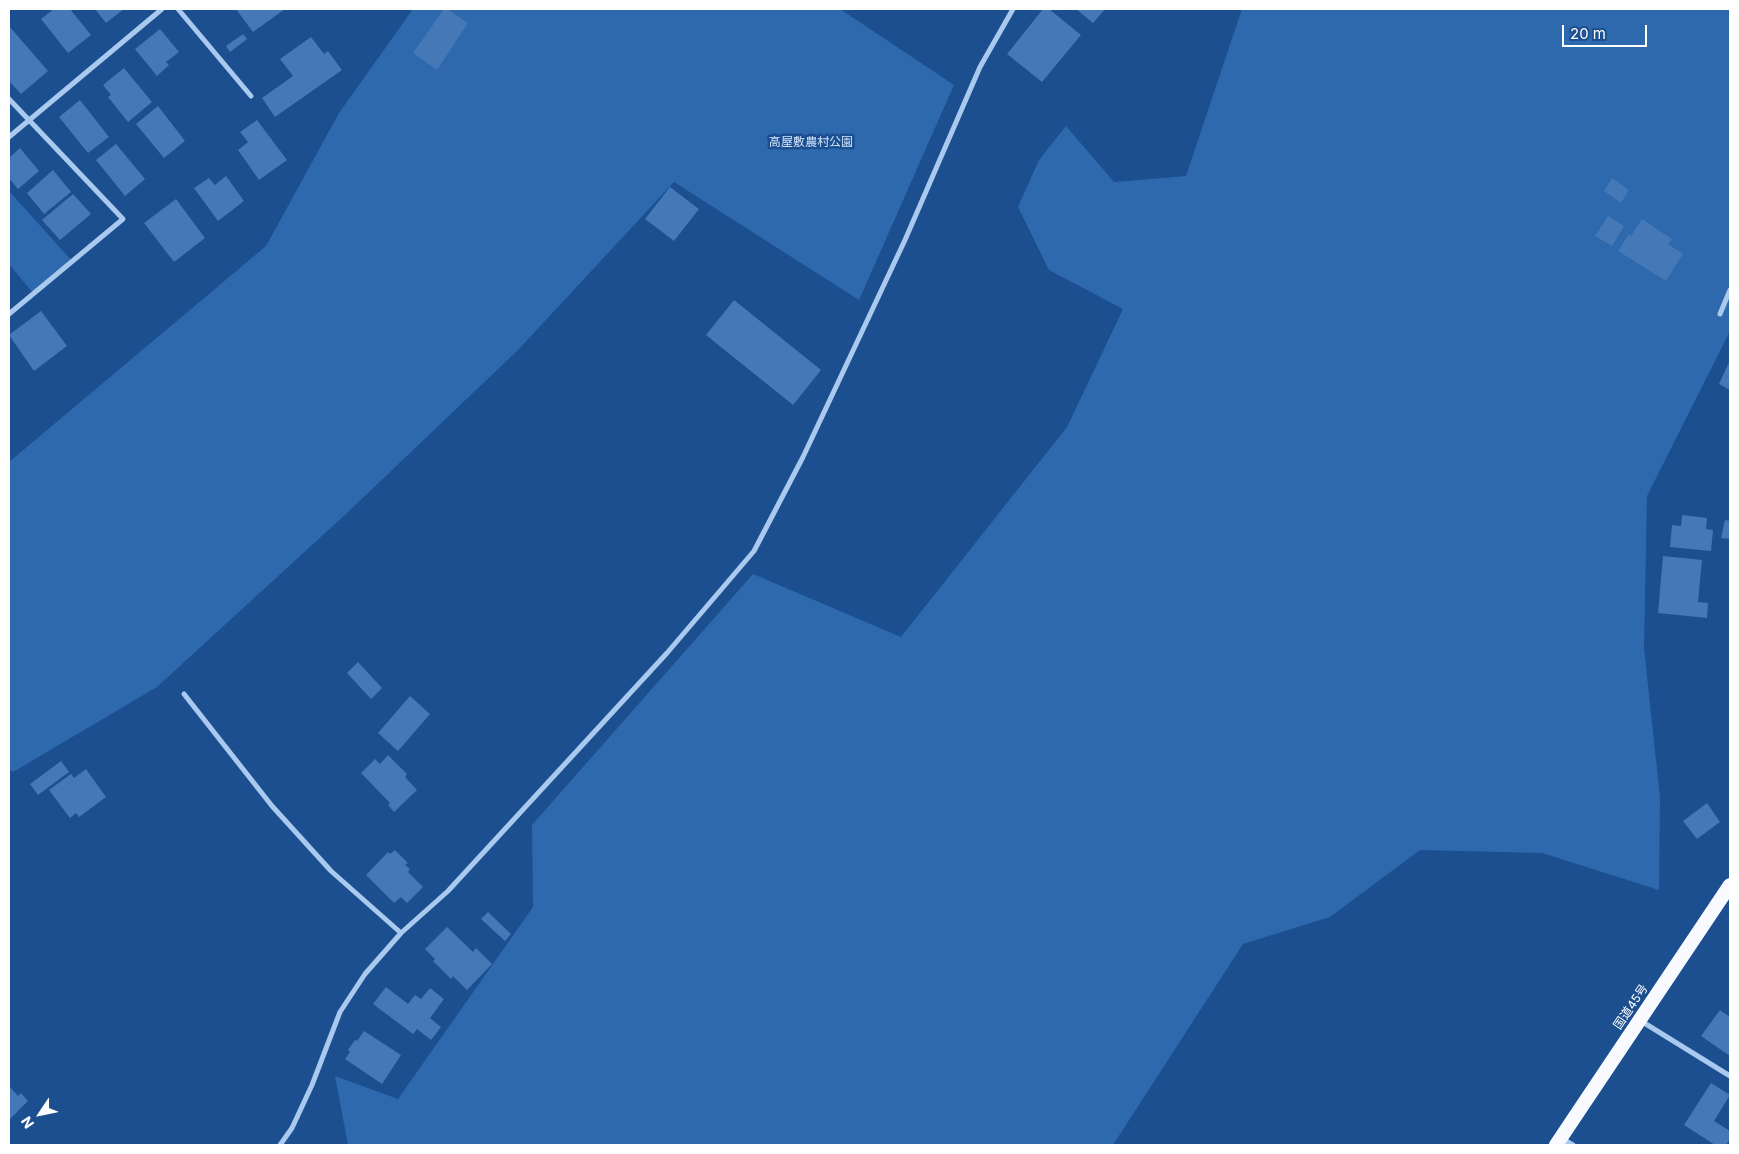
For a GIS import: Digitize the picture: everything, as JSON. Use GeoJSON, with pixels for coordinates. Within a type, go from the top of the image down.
{"type":"FeatureCollection","features":[{"type":"Feature","properties":{"kind":"highway","name":"国道45号"},"geometry":{"type":"LineString","coordinates":[[1558,1142],[1729,891]]}},
{"type":"Feature","properties":{"kind":"street"},"geometry":{"type":"LineString","coordinates":[[9,137],[162,9]]}},
{"type":"Feature","properties":{"kind":"street"},"geometry":{"type":"LineString","coordinates":[[178,9],[252,96]]}},
{"type":"Feature","properties":{"kind":"street"},"geometry":{"type":"LineString","coordinates":[[280,1145],[292,1128],[312,1085],[340,1012],[364,974],[401,934],[448,891],[667,653],[754,551],[803,457],[905,240],[980,67],[1013,9]]}},
{"type":"Feature","properties":{"kind":"street"},"geometry":{"type":"LineString","coordinates":[[9,99],[123,219],[9,314]]}},
{"type":"Feature","properties":{"kind":"street"},"geometry":{"type":"LineString","coordinates":[[1720,314],[1730,290]]}},
{"type":"Feature","properties":{"kind":"street"},"geometry":{"type":"LineString","coordinates":[[184,694],[272,806],[331,871],[401,934]]}},
{"type":"Feature","properties":{"kind":"street"},"geometry":{"type":"LineString","coordinates":[[1640,1020],[1730,1076]]}},
{"type":"Feature","properties":{"kind":"street"},"geometry":{"type":"LineString","coordinates":[[1558,1142],[1573,1145]]}},
{"type":"Feature","properties":{"kind":"green space","name":"高屋敷農村公園"},"geometry":{"type":"Polygon","coordinates":[[[413,9],[840,9],[954,85],[859,300],[674,182],[518,350],[347,513],[157,687],[13,772],[9,769],[9,462],[266,246],[339,113],[413,9]]]}},
{"type":"Feature","properties":{"kind":"green space"},"geometry":{"type":"Polygon","coordinates":[[[1242,9],[1730,9],[1730,331],[1647,496],[1644,648],[1660,797],[1659,890],[1542,853],[1420,850],[1330,917],[1243,944],[1113,1145],[348,1145],[335,1076],[398,1099],[533,907],[532,825],[753,574],[901,637],[1067,427],[1123,309],[1049,270],[1018,207],[1039,160],[1066,126],[1114,182],[1186,176],[1242,9]]]}},
{"type":"Feature","properties":{"kind":"green space"},"geometry":{"type":"Polygon","coordinates":[[[9,191],[72,261],[33,293],[9,264],[9,191]]]}},
{"type":"Feature","properties":{"kind":"building"},"geometry":{"type":"Polygon","coordinates":[[[54,9],[70,9],[91,35],[68,53],[41,19],[54,9]]]}},
{"type":"Feature","properties":{"kind":"building"},"geometry":{"type":"Polygon","coordinates":[[[95,9],[124,9],[106,23],[95,9]]]}},
{"type":"Feature","properties":{"kind":"building"},"geometry":{"type":"Polygon","coordinates":[[[236,9],[285,9],[253,32],[236,9]]]}},
{"type":"Feature","properties":{"kind":"building"},"geometry":{"type":"Polygon","coordinates":[[[444,9],[447,9],[468,23],[437,70],[413,53],[444,9]]]}},
{"type":"Feature","properties":{"kind":"building"},"geometry":{"type":"Polygon","coordinates":[[[1043,9],[1049,9],[1081,35],[1042,82],[1007,54],[1043,9]]]}},
{"type":"Feature","properties":{"kind":"building"},"geometry":{"type":"Polygon","coordinates":[[[1076,9],[1105,9],[1093,23],[1076,9]]]}},
{"type":"Feature","properties":{"kind":"building"},"geometry":{"type":"Polygon","coordinates":[[[9,26],[48,71],[21,94],[9,81],[9,26]]]}},
{"type":"Feature","properties":{"kind":"building"},"geometry":{"type":"Polygon","coordinates":[[[160,29],[179,52],[166,62],[169,65],[157,76],[135,49],[160,29]]]}},
{"type":"Feature","properties":{"kind":"building"},"geometry":{"type":"Polygon","coordinates":[[[243,34],[247,39],[230,52],[226,46],[243,34]]]}},
{"type":"Feature","properties":{"kind":"building"},"geometry":{"type":"Polygon","coordinates":[[[311,37],[324,54],[328,51],[342,70],[275,117],[262,98],[293,76],[280,59],[311,37]]]}},
{"type":"Feature","properties":{"kind":"building"},"geometry":{"type":"Polygon","coordinates":[[[124,68],[152,102],[128,122],[108,97],[111,95],[103,85],[124,68]]]}},
{"type":"Feature","properties":{"kind":"building"},"geometry":{"type":"Polygon","coordinates":[[[80,100],[109,137],[88,153],[59,117],[80,100]]]}},
{"type":"Feature","properties":{"kind":"building"},"geometry":{"type":"Polygon","coordinates":[[[158,106],[185,141],[164,158],[136,124],[158,106]]]}},
{"type":"Feature","properties":{"kind":"building"},"geometry":{"type":"Polygon","coordinates":[[[257,120],[287,160],[259,180],[238,150],[248,142],[240,132],[257,120]]]}},
{"type":"Feature","properties":{"kind":"building"},"geometry":{"type":"Polygon","coordinates":[[[116,144],[145,179],[125,196],[96,160],[116,144]]]}},
{"type":"Feature","properties":{"kind":"building"},"geometry":{"type":"Polygon","coordinates":[[[20,148],[39,171],[18,189],[9,178],[9,158],[20,148]]]}},
{"type":"Feature","properties":{"kind":"building"},"geometry":{"type":"Polygon","coordinates":[[[53,170],[71,192],[44,214],[27,193],[53,170]]]}},
{"type":"Feature","properties":{"kind":"building"},"geometry":{"type":"Polygon","coordinates":[[[226,176],[244,201],[218,221],[194,188],[209,178],[215,185],[226,176]]]}},
{"type":"Feature","properties":{"kind":"building"},"geometry":{"type":"Polygon","coordinates":[[[1612,178],[1629,190],[1621,203],[1604,191],[1612,178]]]}},
{"type":"Feature","properties":{"kind":"building"},"geometry":{"type":"Polygon","coordinates":[[[670,187],[699,209],[674,241],[645,219],[670,187]]]}},
{"type":"Feature","properties":{"kind":"building"},"geometry":{"type":"Polygon","coordinates":[[[73,194],[91,214],[60,240],[42,220],[73,194]]]}},
{"type":"Feature","properties":{"kind":"building"},"geometry":{"type":"Polygon","coordinates":[[[176,199],[205,238],[174,262],[144,223],[176,199]]]}},
{"type":"Feature","properties":{"kind":"building"},"geometry":{"type":"Polygon","coordinates":[[[1608,216],[1624,226],[1612,246],[1595,236],[1608,216]]]}},
{"type":"Feature","properties":{"kind":"building"},"geometry":{"type":"Polygon","coordinates":[[[1642,219],[1672,239],[1668,244],[1683,254],[1666,281],[1618,251],[1642,219]]]}},
{"type":"Feature","properties":{"kind":"building"},"geometry":{"type":"Polygon","coordinates":[[[734,300],[821,370],[793,405],[706,335],[734,300]]]}},
{"type":"Feature","properties":{"kind":"building"},"geometry":{"type":"Polygon","coordinates":[[[41,311],[67,346],[34,371],[9,335],[41,311]]]}},
{"type":"Feature","properties":{"kind":"building"},"geometry":{"type":"Polygon","coordinates":[[[1730,360],[1730,390],[1719,384],[1730,360]]]}},
{"type":"Feature","properties":{"kind":"building"},"geometry":{"type":"Polygon","coordinates":[[[1682,515],[1707,518],[1706,529],[1713,530],[1711,551],[1670,547],[1672,525],[1681,526],[1682,515]]]}},
{"type":"Feature","properties":{"kind":"building"},"geometry":{"type":"Polygon","coordinates":[[[1725,520],[1730,521],[1730,539],[1721,538],[1725,520]]]}},
{"type":"Feature","properties":{"kind":"building"},"geometry":{"type":"Polygon","coordinates":[[[1663,556],[1702,560],[1698,602],[1708,603],[1707,618],[1658,613],[1663,556]]]}},
{"type":"Feature","properties":{"kind":"building"},"geometry":{"type":"Polygon","coordinates":[[[358,662],[382,688],[371,699],[347,673],[358,662]]]}},
{"type":"Feature","properties":{"kind":"building"},"geometry":{"type":"Polygon","coordinates":[[[410,696],[430,714],[398,751],[378,733],[410,696]]]}},
{"type":"Feature","properties":{"kind":"building"},"geometry":{"type":"Polygon","coordinates":[[[388,755],[407,774],[405,777],[417,790],[394,812],[388,805],[390,803],[361,773],[375,759],[380,764],[388,755]]]}},
{"type":"Feature","properties":{"kind":"building"},"geometry":{"type":"Polygon","coordinates":[[[61,761],[69,772],[38,795],[30,784],[61,761]]]}},
{"type":"Feature","properties":{"kind":"building"},"geometry":{"type":"Polygon","coordinates":[[[86,769],[106,797],[79,817],[76,813],[70,818],[49,790],[71,774],[74,778],[86,769]]]}},
{"type":"Feature","properties":{"kind":"building"},"geometry":{"type":"Polygon","coordinates":[[[1707,803],[1720,822],[1697,839],[1683,821],[1707,803]]]}},
{"type":"Feature","properties":{"kind":"building"},"geometry":{"type":"Polygon","coordinates":[[[395,850],[408,863],[405,865],[410,869],[408,872],[423,887],[407,903],[401,897],[394,903],[366,875],[388,852],[390,854],[395,850]]]}},
{"type":"Feature","properties":{"kind":"building"},"geometry":{"type":"Polygon","coordinates":[[[488,912],[511,934],[505,941],[481,919],[488,912]]]}},
{"type":"Feature","properties":{"kind":"building"},"geometry":{"type":"Polygon","coordinates":[[[447,927],[473,952],[476,948],[492,964],[467,990],[453,976],[451,979],[433,961],[435,959],[425,949],[447,927]]]}},
{"type":"Feature","properties":{"kind":"building"},"geometry":{"type":"Polygon","coordinates":[[[386,987],[408,1004],[415,995],[421,999],[430,988],[444,999],[430,1018],[441,1027],[431,1040],[417,1029],[413,1034],[373,1004],[386,987]]]}},
{"type":"Feature","properties":{"kind":"building"},"geometry":{"type":"Polygon","coordinates":[[[1720,1010],[1730,1017],[1730,1056],[1701,1036],[1720,1010]]]}},
{"type":"Feature","properties":{"kind":"building"},"geometry":{"type":"Polygon","coordinates":[[[364,1031],[401,1055],[382,1084],[345,1059],[350,1052],[348,1050],[364,1031]]]}},
{"type":"Feature","properties":{"kind":"building"},"geometry":{"type":"Polygon","coordinates":[[[1711,1083],[1730,1095],[1714,1121],[1730,1131],[1730,1139],[1726,1145],[1715,1145],[1684,1125],[1711,1083]]]}},
{"type":"Feature","properties":{"kind":"building"},"geometry":{"type":"Polygon","coordinates":[[[9,1086],[18,1096],[21,1093],[28,1101],[9,1120],[9,1086]]]}}]}
